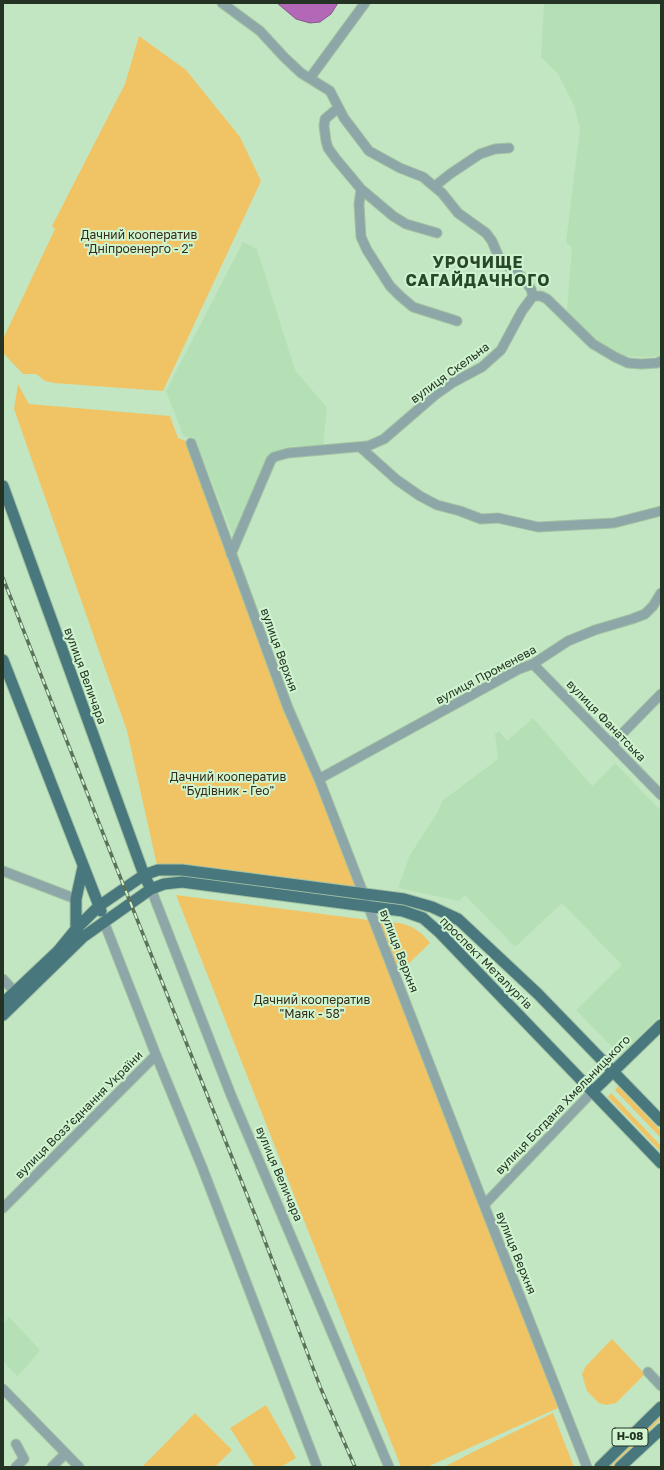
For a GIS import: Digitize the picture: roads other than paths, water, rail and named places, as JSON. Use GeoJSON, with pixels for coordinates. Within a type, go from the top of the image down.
{"type":"FeatureCollection","features":[{"type":"Feature","properties":{"kind":"main road","name":"вулиця Величара"},"geometry":{"type":"LineString","coordinates":[[3,486],[144,875],[151,889]]}},
{"type":"Feature","properties":{"kind":"main road"},"geometry":{"type":"LineString","coordinates":[[3,660],[104,922]]}},
{"type":"Feature","properties":{"kind":"main road"},"geometry":{"type":"LineString","coordinates":[[3,1015],[79,933],[76,899],[83,867]]}},
{"type":"Feature","properties":{"kind":"main road","name":"проспект Металургів"},"geometry":{"type":"LineString","coordinates":[[79,933],[99,906],[144,875],[158,870],[182,870],[404,899],[432,907],[458,919],[538,994],[661,1121]]}},
{"type":"Feature","properties":{"kind":"main road","name":"проспект Металургів"},"geometry":{"type":"LineString","coordinates":[[79,933],[104,922],[151,889],[164,884],[182,882],[403,911],[423,918],[440,933],[661,1163]]}},
{"type":"Feature","properties":{"kind":"main road"},"geometry":{"type":"LineString","coordinates":[[440,933],[454,917]]}},
{"type":"Feature","properties":{"kind":"main road"},"geometry":{"type":"LineString","coordinates":[[3,1003],[79,933]]}},
{"type":"Feature","properties":{"kind":"main road","name":"вулиця Богдана Хмельницького"},"geometry":{"type":"LineString","coordinates":[[593,1091],[661,1024]]}},
{"type":"Feature","properties":{"kind":"main road","name":"Н-08"},"geometry":{"type":"LineString","coordinates":[[600,1467],[661,1407]]}},
{"type":"Feature","properties":{"kind":"main road","name":"Н-08"},"geometry":{"type":"LineString","coordinates":[[620,1467],[661,1429]]}},
{"type":"Feature","properties":{"kind":"street"},"geometry":{"type":"LineString","coordinates":[[222,3],[260,31],[301,73],[330,91],[349,127],[369,151],[400,168],[423,177],[435,186],[458,213],[486,233],[492,241],[500,260],[527,283],[533,296],[540,296],[547,299],[593,344],[615,357],[628,362],[641,364],[661,361]]}},
{"type":"Feature","properties":{"kind":"street"},"geometry":{"type":"LineString","coordinates":[[310,78],[365,3]]}},
{"type":"Feature","properties":{"kind":"street"},"geometry":{"type":"LineString","coordinates":[[338,108],[325,119],[324,126],[328,148],[336,159],[361,189],[393,216],[406,224],[437,233]]}},
{"type":"Feature","properties":{"kind":"street"},"geometry":{"type":"LineString","coordinates":[[435,186],[480,154],[495,149],[510,148]]}},
{"type":"Feature","properties":{"kind":"street"},"geometry":{"type":"LineString","coordinates":[[361,189],[358,204],[361,236],[367,250],[390,286],[413,307],[457,321]]}},
{"type":"Feature","properties":{"kind":"street","name":"вулиця Скельна"},"geometry":{"type":"LineString","coordinates":[[231,554],[271,460],[274,457],[288,453],[368,446],[384,440],[435,395],[452,382],[482,366],[501,350],[522,311],[533,296]]}},
{"type":"Feature","properties":{"kind":"street","name":"вулиця Верхня"},"geometry":{"type":"LineString","coordinates":[[191,443],[288,708],[320,779],[484,1205],[587,1467]]}},
{"type":"Feature","properties":{"kind":"street"},"geometry":{"type":"LineString","coordinates":[[360,447],[397,480],[420,496],[437,504],[481,519],[498,518],[538,527],[614,522],[661,511]]}},
{"type":"Feature","properties":{"kind":"street","name":"вулиця Променева"},"geometry":{"type":"LineString","coordinates":[[320,779],[519,669],[533,664],[568,642],[595,630],[632,620],[645,614],[653,606],[661,593]]}},
{"type":"Feature","properties":{"kind":"street","name":"вулиця Фанатська"},"geometry":{"type":"LineString","coordinates":[[533,664],[661,795]]}},
{"type":"Feature","properties":{"kind":"street"},"geometry":{"type":"LineString","coordinates":[[612,744],[661,694]]}},
{"type":"Feature","properties":{"kind":"street"},"geometry":{"type":"LineString","coordinates":[[3,871],[76,899]]}},
{"type":"Feature","properties":{"kind":"street","name":"вулиця Величара"},"geometry":{"type":"LineString","coordinates":[[151,889],[231,1095],[389,1467]]}},
{"type":"Feature","properties":{"kind":"street"},"geometry":{"type":"LineString","coordinates":[[104,922],[202,1167],[317,1467]]}},
{"type":"Feature","properties":{"kind":"street"},"geometry":{"type":"LineString","coordinates":[[3,979],[15,992]]}},
{"type":"Feature","properties":{"kind":"street","name":"вулиця Воззʼєднання України"},"geometry":{"type":"LineString","coordinates":[[3,1208],[156,1055]]}},
{"type":"Feature","properties":{"kind":"street","name":"вулиця Богдана Хмельницького"},"geometry":{"type":"LineString","coordinates":[[484,1205],[593,1091]]}},
{"type":"Feature","properties":{"kind":"street"},"geometry":{"type":"LineString","coordinates":[[648,1372],[661,1386]]}},
{"type":"Feature","properties":{"kind":"street"},"geometry":{"type":"LineString","coordinates":[[3,1389],[79,1467]]}},
{"type":"Feature","properties":{"kind":"street"},"geometry":{"type":"LineString","coordinates":[[16,1444],[24,1459],[16,1467]]}},
{"type":"Feature","properties":{"kind":"street"},"geometry":{"type":"LineString","coordinates":[[52,1467],[65,1454]]}},
{"type":"Feature","properties":{"kind":"railway"},"geometry":{"type":"LineString","coordinates":[[3,578],[257,1220],[321,1389],[355,1467]]}},
{"type":"Feature","properties":{"kind":"district","name":"УРОЧИЩЕ САГАЙДАЧНОГО"},"geometry":{"type":"Point","coordinates":[478,272]}},
{"type":"Feature","properties":{"kind":"park label","name":"Дачний кооператив \"Дніпроенерго - 2\""},"geometry":{"type":"Point","coordinates":[139,242]}},
{"type":"Feature","properties":{"kind":"park label","name":"Дачний кооператив \"Будівник - Гео\""},"geometry":{"type":"Point","coordinates":[228,784]}},
{"type":"Feature","properties":{"kind":"park label","name":"Дачний кооператив \"Маяк - 58\""},"geometry":{"type":"Point","coordinates":[312,1007]}}]}
